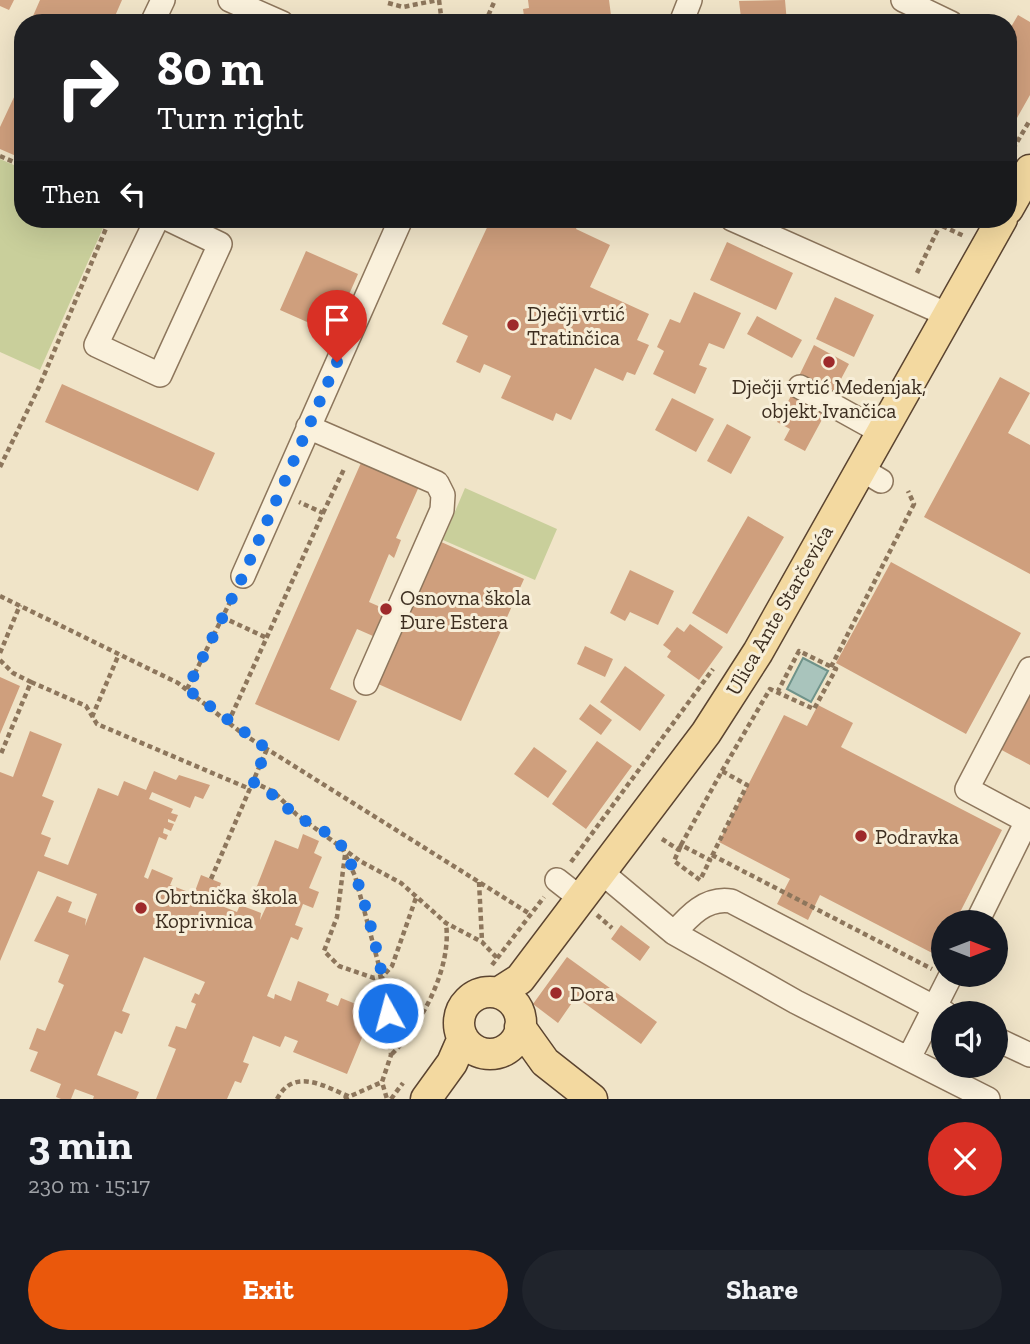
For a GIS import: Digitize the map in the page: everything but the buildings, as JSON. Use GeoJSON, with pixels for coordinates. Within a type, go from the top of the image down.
{"type":"FeatureCollection","features":[{"type":"Feature","properties":{"kind":"main road","name":"Ulica Ante Starčevića"},"geometry":{"type":"LineString","coordinates":[[504,1001],[569,891],[600,871],[705,733],[871,475],[881,432],[997,228]]}},
{"type":"Feature","properties":{"kind":"main road"},"geometry":{"type":"LineString","coordinates":[[426,1099],[460,1044],[459,1017],[469,1000],[488,992],[504,1001],[545,1062],[592,1099]]}},
{"type":"Feature","properties":{"kind":"main road"},"geometry":{"type":"LineString","coordinates":[[460,1044],[498,1053],[504,1001]]}},
{"type":"Feature","properties":{"kind":"street"},"geometry":{"type":"LineString","coordinates":[[230,0],[262,14]]}},
{"type":"Feature","properties":{"kind":"street"},"geometry":{"type":"LineString","coordinates":[[902,0],[932,14]]}},
{"type":"Feature","properties":{"kind":"street"},"geometry":{"type":"LineString","coordinates":[[153,228],[96,345],[160,375],[220,244],[187,228]]}},
{"type":"Feature","properties":{"kind":"street"},"geometry":{"type":"LineString","coordinates":[[243,576],[397,228]]}},
{"type":"Feature","properties":{"kind":"street"},"geometry":{"type":"LineString","coordinates":[[752,228],[948,314]]}},
{"type":"Feature","properties":{"kind":"street"},"geometry":{"type":"LineString","coordinates":[[800,387],[881,432]]}},
{"type":"Feature","properties":{"kind":"street"},"geometry":{"type":"LineString","coordinates":[[309,427],[437,483],[443,495],[442,510],[366,683]]}},
{"type":"Feature","properties":{"kind":"street"},"geometry":{"type":"LineString","coordinates":[[983,910],[1027,821],[967,789],[1030,668]]}},
{"type":"Feature","properties":{"kind":"street"},"geometry":{"type":"LineString","coordinates":[[600,871],[674,933],[796,1002],[988,1099]]}},
{"type":"Feature","properties":{"kind":"street"},"geometry":{"type":"LineString","coordinates":[[674,933],[690,915],[708,904],[731,901],[931,1006]]}},
{"type":"Feature","properties":{"kind":"street"},"geometry":{"type":"LineString","coordinates":[[909,1058],[931,1023]]}},
{"type":"Feature","properties":{"kind":"street"},"geometry":{"type":"LineString","coordinates":[[1008,1045],[1030,1055]]}},
{"type":"Feature","properties":{"kind":"path"},"geometry":{"type":"LineString","coordinates":[[388,3],[403,7],[438,0]]}},
{"type":"Feature","properties":{"kind":"path"},"geometry":{"type":"LineString","coordinates":[[1023,173],[1030,120]]}},
{"type":"Feature","properties":{"kind":"path"},"geometry":{"type":"LineString","coordinates":[[0,467],[39,387],[106,228]]}},
{"type":"Feature","properties":{"kind":"path"},"geometry":{"type":"LineString","coordinates":[[917,273],[939,228]]}},
{"type":"Feature","properties":{"kind":"path"},"geometry":{"type":"LineString","coordinates":[[947,228],[964,236]]}},
{"type":"Feature","properties":{"kind":"path"},"geometry":{"type":"LineString","coordinates":[[228,723],[341,476]]}},
{"type":"Feature","properties":{"kind":"path"},"geometry":{"type":"LineString","coordinates":[[831,667],[914,504],[908,491]]}},
{"type":"Feature","properties":{"kind":"path"},"geometry":{"type":"LineString","coordinates":[[279,493],[323,513]]}},
{"type":"Feature","properties":{"kind":"path"},"geometry":{"type":"LineString","coordinates":[[187,689],[243,576]]}},
{"type":"Feature","properties":{"kind":"path"},"geometry":{"type":"LineString","coordinates":[[0,596],[187,689],[228,723],[267,749],[530,914]]}},
{"type":"Feature","properties":{"kind":"path"},"geometry":{"type":"LineString","coordinates":[[0,653],[20,605]]}},
{"type":"Feature","properties":{"kind":"path"},"geometry":{"type":"LineString","coordinates":[[222,617],[267,638]]}},
{"type":"Feature","properties":{"kind":"path"},"geometry":{"type":"LineString","coordinates":[[722,771],[747,785],[700,880],[674,861],[722,771],[770,689],[814,709],[836,669],[799,651],[778,691]]}},
{"type":"Feature","properties":{"kind":"path"},"geometry":{"type":"LineString","coordinates":[[92,717],[119,654]]}},
{"type":"Feature","properties":{"kind":"path"},"geometry":{"type":"LineString","coordinates":[[0,660],[13,673],[86,706],[97,724],[250,789]]}},
{"type":"Feature","properties":{"kind":"path"},"geometry":{"type":"LineString","coordinates":[[497,957],[530,914],[569,891],[717,664]]}},
{"type":"Feature","properties":{"kind":"path"},"geometry":{"type":"LineString","coordinates":[[0,756],[31,682]]}},
{"type":"Feature","properties":{"kind":"path"},"geometry":{"type":"LineString","coordinates":[[211,879],[267,749]]}},
{"type":"Feature","properties":{"kind":"path"},"geometry":{"type":"LineString","coordinates":[[253,782],[274,792],[297,816],[360,861],[417,895],[446,923],[482,942],[497,957],[504,1001],[460,1001],[460,1044]]}},
{"type":"Feature","properties":{"kind":"path"},"geometry":{"type":"LineString","coordinates":[[662,839],[711,857],[931,967]]}},
{"type":"Feature","properties":{"kind":"path"},"geometry":{"type":"LineString","coordinates":[[342,846],[355,876],[383,976],[391,1055],[382,1082],[387,1099]]}},
{"type":"Feature","properties":{"kind":"path"},"geometry":{"type":"LineString","coordinates":[[345,854],[337,917],[324,951],[338,966],[374,978],[383,976],[392,966],[417,895]]}},
{"type":"Feature","properties":{"kind":"path"},"geometry":{"type":"LineString","coordinates":[[480,882],[482,942]]}},
{"type":"Feature","properties":{"kind":"path"},"geometry":{"type":"LineString","coordinates":[[569,891],[612,928]]}},
{"type":"Feature","properties":{"kind":"path"},"geometry":{"type":"LineString","coordinates":[[391,1055],[401,1045],[436,983],[447,949],[446,923]]}},
{"type":"Feature","properties":{"kind":"path"},"geometry":{"type":"LineString","coordinates":[[277,1099],[285,1087],[295,1080],[309,1081],[347,1098],[382,1082]]}},
{"type":"Feature","properties":{"kind":"green space"},"geometry":{"type":"Polygon","coordinates":[[[0,159],[14,165],[14,228],[103,228],[40,370],[0,352],[0,159]]]}},
{"type":"Feature","properties":{"kind":"green space"},"geometry":{"type":"Polygon","coordinates":[[[465,488],[557,529],[535,580],[443,540],[465,488]]]}},
{"type":"Feature","properties":{"kind":"water"},"geometry":{"type":"Polygon","coordinates":[[[803,658],[828,671],[811,702],[787,689],[803,658]]]}},
{"type":"Feature","properties":{"kind":"place","name":"Dječji vrtić Tratinčica"},"geometry":{"type":"Point","coordinates":[513,325]}},
{"type":"Feature","properties":{"kind":"place","name":"Dječji vrtić Medenjak, objekt Ivančica"},"geometry":{"type":"Point","coordinates":[829,362]}},
{"type":"Feature","properties":{"kind":"place","name":"Osnovna škola Đure Estera"},"geometry":{"type":"Point","coordinates":[386,609]}},
{"type":"Feature","properties":{"kind":"place","name":"Podravka"},"geometry":{"type":"Point","coordinates":[861,836]}},
{"type":"Feature","properties":{"kind":"place","name":"Obrtnička škola Koprivnica"},"geometry":{"type":"Point","coordinates":[141,908]}},
{"type":"Feature","properties":{"kind":"place","name":"Dora"},"geometry":{"type":"Point","coordinates":[556,993]}},
{"type":"Feature","properties":{"kind":"route"},"geometry":{"type":"LineString","coordinates":[[337,362],[243,576],[187,689],[243,734],[267,749],[253,782],[274,792],[297,816],[342,846],[355,876],[383,976],[388,1013]]}}]}
